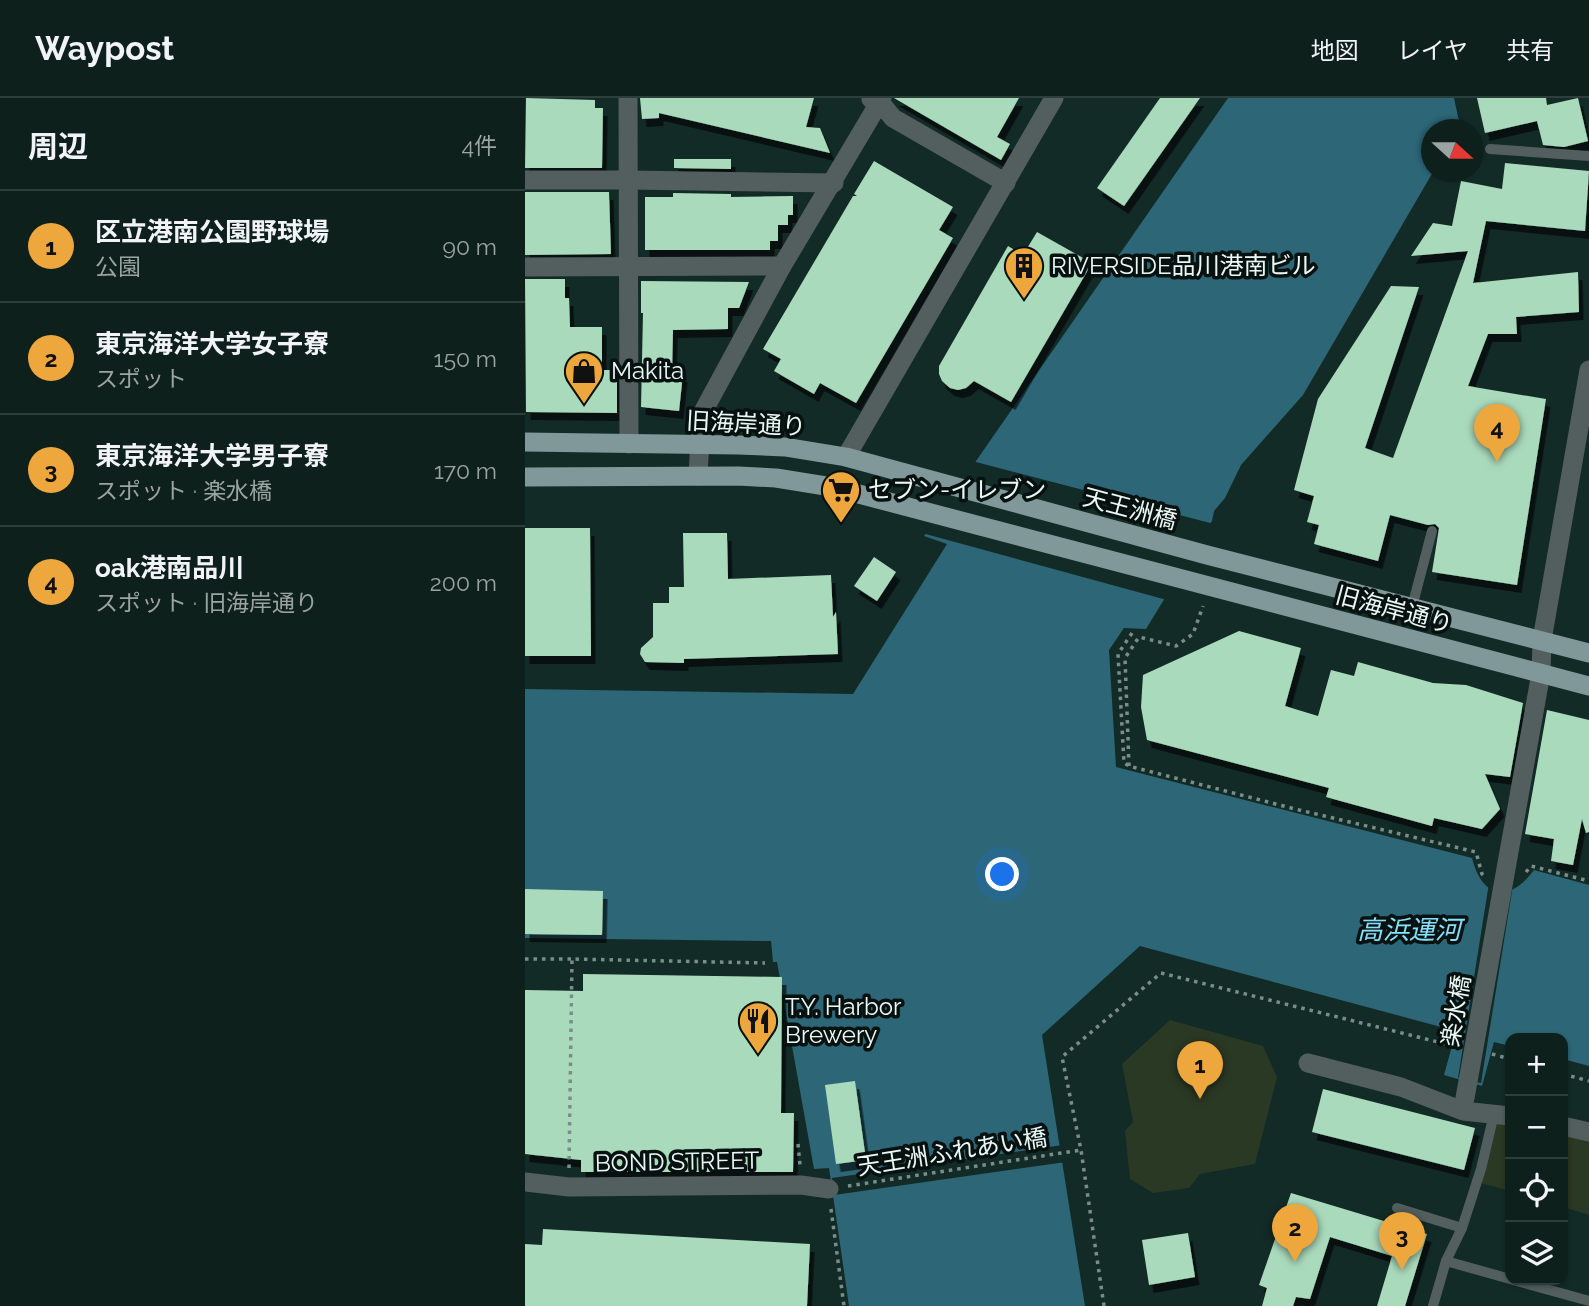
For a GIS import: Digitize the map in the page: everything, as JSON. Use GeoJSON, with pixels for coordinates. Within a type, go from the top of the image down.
{"type":"FeatureCollection","features":[{"type":"Feature","properties":{"kind":"main road","name":"旧海岸通り"},"geometry":{"type":"LineString","coordinates":[[525,442],[785,447],[846,457],[959,488]]}},
{"type":"Feature","properties":{"kind":"main road","name":"旧海岸通り"},"geometry":{"type":"LineString","coordinates":[[698,476],[776,478],[832,487],[1589,686]]}},
{"type":"Feature","properties":{"kind":"main road"},"geometry":{"type":"LineString","coordinates":[[525,477],[698,476]]}},
{"type":"Feature","properties":{"kind":"main road","name":"天王洲橋"},"geometry":{"type":"LineString","coordinates":[[959,488],[1207,555]]}},
{"type":"Feature","properties":{"kind":"main road","name":"旧海岸通り"},"geometry":{"type":"LineString","coordinates":[[1207,555],[1589,653]]}},
{"type":"Feature","properties":{"kind":"street"},"geometry":{"type":"LineString","coordinates":[[628,98],[629,444]]}},
{"type":"Feature","properties":{"kind":"street"},"geometry":{"type":"LineString","coordinates":[[846,457],[1054,98]]}},
{"type":"Feature","properties":{"kind":"street"},"geometry":{"type":"LineString","coordinates":[[698,476],[703,410],[782,266],[834,183],[877,99],[893,118],[1006,183]]}},
{"type":"Feature","properties":{"kind":"street"},"geometry":{"type":"LineString","coordinates":[[525,180],[834,183]]}},
{"type":"Feature","properties":{"kind":"street"},"geometry":{"type":"LineString","coordinates":[[525,267],[782,266]]}},
{"type":"Feature","properties":{"kind":"street","name":"楽水橋"},"geometry":{"type":"LineString","coordinates":[[1464,1104],[1541,673],[1542,640],[1589,370]]}},
{"type":"Feature","properties":{"kind":"street"},"geometry":{"type":"LineString","coordinates":[[1308,1063],[1502,1115]]}},
{"type":"Feature","properties":{"kind":"street"},"geometry":{"type":"LineString","coordinates":[[1568,1127],[1589,1132]]}},
{"type":"Feature","properties":{"kind":"street","name":"BOND STREET"},"geometry":{"type":"LineString","coordinates":[[525,1182],[569,1187],[801,1185],[829,1189]]}},
{"type":"Feature","properties":{"kind":"lane"},"geometry":{"type":"LineString","coordinates":[[1490,149],[1589,156]]}},
{"type":"Feature","properties":{"kind":"lane"},"geometry":{"type":"LineString","coordinates":[[1412,607],[1432,531]]}},
{"type":"Feature","properties":{"kind":"lane"},"geometry":{"type":"LineString","coordinates":[[1433,1306],[1446,1261],[1462,1228],[1502,1115]]}},
{"type":"Feature","properties":{"kind":"lane"},"geometry":{"type":"LineString","coordinates":[[1397,1208],[1462,1228]]}},
{"type":"Feature","properties":{"kind":"lane"},"geometry":{"type":"LineString","coordinates":[[1446,1261],[1505,1277]]}},
{"type":"Feature","properties":{"kind":"lane"},"geometry":{"type":"LineString","coordinates":[[1533,1285],[1589,1301]]}},
{"type":"Feature","properties":{"kind":"path"},"geometry":{"type":"LineString","coordinates":[[1129,766],[1125,658],[1139,637],[1176,646],[1193,634],[1201,611]]}},
{"type":"Feature","properties":{"kind":"path"},"geometry":{"type":"LineString","coordinates":[[1132,633],[1118,654],[1124,762],[1129,766],[1476,852]]}},
{"type":"Feature","properties":{"kind":"path"},"geometry":{"type":"LineString","coordinates":[[1549,870],[1589,881]]}},
{"type":"Feature","properties":{"kind":"path"},"geometry":{"type":"LineString","coordinates":[[525,959],[765,963]]}},
{"type":"Feature","properties":{"kind":"path"},"geometry":{"type":"LineString","coordinates":[[569,1187],[572,959]]}},
{"type":"Feature","properties":{"kind":"path"},"geometry":{"type":"LineString","coordinates":[[1104,1306],[1081,1150],[1062,1058],[1161,972],[1456,1046]]}},
{"type":"Feature","properties":{"kind":"path"},"geometry":{"type":"LineString","coordinates":[[1496,1055],[1505,1058]]}},
{"type":"Feature","properties":{"kind":"path"},"geometry":{"type":"LineString","coordinates":[[1568,1075],[1589,1081]]}},
{"type":"Feature","properties":{"kind":"path","name":"天王洲ふれあい橋"},"geometry":{"type":"LineString","coordinates":[[829,1189],[1081,1150]]}},
{"type":"Feature","properties":{"kind":"path"},"geometry":{"type":"LineString","coordinates":[[829,1189],[844,1306]]}},
{"type":"Feature","properties":{"kind":"green space"},"geometry":{"type":"Polygon","coordinates":[[[1170,1020],[1263,1046],[1277,1077],[1255,1164],[1200,1174],[1189,1188],[1153,1193],[1130,1179],[1125,1131],[1133,1122],[1122,1064],[1170,1020]]]}},
{"type":"Feature","properties":{"kind":"green space"},"geometry":{"type":"Polygon","coordinates":[[[1494,1114],[1505,1115],[1505,1190],[1477,1182],[1494,1114]]]}},
{"type":"Feature","properties":{"kind":"green space"},"geometry":{"type":"Polygon","coordinates":[[[1568,1127],[1589,1132],[1589,1215],[1568,1209],[1568,1127]]]}},
{"type":"Feature","properties":{"kind":"water","name":"高浜運河"},"geometry":{"type":"Polygon","coordinates":[[[1228,98],[1454,98],[1458,119],[1421,119],[1421,182],[1427,182],[1303,395],[1241,465],[1225,498],[1214,511],[1212,521],[1146,629],[1124,628],[1109,650],[1116,767],[1472,858],[1482,882],[1497,892],[1515,888],[1534,870],[1589,885],[1589,1066],[1568,1060],[1568,1033],[1505,1033],[1505,1045],[1494,1042],[1482,1086],[1444,1075],[1456,1031],[1140,946],[1042,1035],[1085,1306],[849,1306],[829,1168],[814,1169],[771,941],[525,938],[525,689],[853,694],[947,544],[924,536],[1228,98]]]}},
{"type":"Feature","properties":{"kind":"pier"},"geometry":{"type":"Polygon","coordinates":[[[972,461],[1214,524],[1167,600],[922,533],[972,461]]]}},
{"type":"Feature","properties":{"kind":"pier"},"geometry":{"type":"Polygon","coordinates":[[[1489,883],[1502,889],[1513,885],[1481,1083],[1458,1078],[1489,883]]]}},
{"type":"Feature","properties":{"kind":"pier"},"geometry":{"type":"Polygon","coordinates":[[[1063,1145],[1066,1162],[834,1195],[832,1178],[1063,1145]]]}},
{"type":"Feature","properties":{"kind":"building"},"geometry":{"type":"Polygon","coordinates":[[[526,98],[595,100],[595,108],[603,108],[602,168],[525,168],[526,98]]]}},
{"type":"Feature","properties":{"kind":"building"},"geometry":{"type":"Polygon","coordinates":[[[640,98],[814,98],[806,127],[820,128],[830,153],[659,113],[659,118],[642,119],[640,98]]]}},
{"type":"Feature","properties":{"kind":"building"},"geometry":{"type":"Polygon","coordinates":[[[894,98],[1019,98],[997,137],[1010,144],[1001,160],[894,98]]]}},
{"type":"Feature","properties":{"kind":"building"},"geometry":{"type":"Polygon","coordinates":[[[1160,98],[1200,98],[1124,206],[1097,188],[1160,98]]]}},
{"type":"Feature","properties":{"kind":"building"},"geometry":{"type":"Polygon","coordinates":[[[1477,98],[1546,98],[1547,105],[1578,98],[1588,141],[1564,147],[1543,145],[1537,121],[1485,133],[1484,119],[1477,98]]]}},
{"type":"Feature","properties":{"kind":"building"},"geometry":{"type":"Polygon","coordinates":[[[674,159],[731,159],[731,169],[674,168],[674,159]]]}},
{"type":"Feature","properties":{"kind":"building"},"geometry":{"type":"Polygon","coordinates":[[[874,161],[953,207],[939,230],[953,238],[856,403],[820,383],[814,394],[774,371],[781,359],[763,349],[853,196],[857,196],[854,194],[874,161]]]}},
{"type":"Feature","properties":{"kind":"building"},"geometry":{"type":"Polygon","coordinates":[[[1505,163],[1589,171],[1585,231],[1486,221],[1473,283],[1578,272],[1579,312],[1516,317],[1517,334],[1488,334],[1468,386],[1546,399],[1517,585],[1432,572],[1439,528],[1435,524],[1428,525],[1390,515],[1378,561],[1314,544],[1319,525],[1307,522],[1314,496],[1294,490],[1318,399],[1391,286],[1419,287],[1365,448],[1393,458],[1468,251],[1411,256],[1433,223],[1452,226],[1461,182],[1502,189],[1505,163]]]}},
{"type":"Feature","properties":{"kind":"building"},"geometry":{"type":"Polygon","coordinates":[[[525,192],[609,192],[611,254],[525,255],[525,192]]]}},
{"type":"Feature","properties":{"kind":"building"},"geometry":{"type":"Polygon","coordinates":[[[673,193],[731,194],[731,197],[793,196],[793,215],[788,215],[788,225],[778,225],[778,241],[770,241],[770,250],[645,250],[645,197],[673,197],[673,193]]]}},
{"type":"Feature","properties":{"kind":"building","name":"RIVERSIDE品川港南ビル"},"geometry":{"type":"Polygon","coordinates":[[[1037,232],[1092,263],[1011,402],[974,381],[966,388],[950,388],[942,381],[939,366],[1008,246],[1023,255],[1037,232]]]}},
{"type":"Feature","properties":{"kind":"building"},"geometry":{"type":"Polygon","coordinates":[[[525,279],[565,279],[570,327],[602,327],[602,370],[617,370],[617,413],[526,412],[525,279]]]}},
{"type":"Feature","properties":{"kind":"building"},"geometry":{"type":"Polygon","coordinates":[[[641,281],[749,282],[739,308],[728,308],[728,329],[673,330],[672,373],[683,374],[679,411],[641,407],[641,281]]]}},
{"type":"Feature","properties":{"kind":"building"},"geometry":{"type":"Polygon","coordinates":[[[525,528],[590,528],[591,656],[525,656],[525,528]]]}},
{"type":"Feature","properties":{"kind":"building"},"geometry":{"type":"Polygon","coordinates":[[[683,533],[727,533],[728,579],[831,575],[838,654],[684,659],[684,663],[645,662],[640,654],[641,648],[653,637],[653,603],[669,603],[669,587],[684,587],[683,533]]]}},
{"type":"Feature","properties":{"kind":"building"},"geometry":{"type":"Polygon","coordinates":[[[874,557],[896,572],[877,601],[854,586],[874,557]]]}},
{"type":"Feature","properties":{"kind":"building"},"geometry":{"type":"Polygon","coordinates":[[[1239,631],[1301,648],[1285,706],[1318,716],[1331,670],[1354,676],[1358,662],[1433,683],[1466,685],[1523,703],[1510,777],[1485,774],[1500,809],[1482,829],[1434,818],[1432,826],[1326,797],[1329,788],[1147,740],[1141,707],[1143,675],[1239,631]]]}},
{"type":"Feature","properties":{"kind":"building"},"geometry":{"type":"Polygon","coordinates":[[[1547,710],[1589,720],[1589,832],[1586,833],[1582,819],[1573,865],[1551,861],[1554,839],[1525,834],[1547,710]]]}},
{"type":"Feature","properties":{"kind":"building"},"geometry":{"type":"Polygon","coordinates":[[[525,889],[603,891],[602,935],[525,934],[525,889]]]}},
{"type":"Feature","properties":{"kind":"building"},"geometry":{"type":"Polygon","coordinates":[[[583,974],[782,977],[781,1113],[794,1113],[793,1172],[581,1172],[581,1160],[525,1154],[525,990],[583,991],[583,974]]]}},
{"type":"Feature","properties":{"kind":"building"},"geometry":{"type":"Polygon","coordinates":[[[855,1081],[866,1160],[836,1164],[825,1085],[855,1081]]]}},
{"type":"Feature","properties":{"kind":"building"},"geometry":{"type":"Polygon","coordinates":[[[1323,1089],[1475,1128],[1464,1170],[1312,1132],[1323,1089]]]}},
{"type":"Feature","properties":{"kind":"building"},"geometry":{"type":"Polygon","coordinates":[[[1291,1193],[1427,1234],[1405,1306],[1377,1306],[1392,1256],[1330,1237],[1310,1299],[1296,1297],[1293,1306],[1262,1306],[1267,1288],[1259,1285],[1291,1193]]]}},
{"type":"Feature","properties":{"kind":"building"},"geometry":{"type":"Polygon","coordinates":[[[543,1229],[810,1244],[807,1306],[525,1306],[525,1244],[542,1245],[543,1229]]]}},
{"type":"Feature","properties":{"kind":"building"},"geometry":{"type":"Polygon","coordinates":[[[1188,1233],[1195,1277],[1149,1285],[1142,1240],[1188,1233]]]}},
{"type":"Feature","properties":{"kind":"place","name":"RIVERSIDE品川港南ビル"},"geometry":{"type":"Point","coordinates":[1024,300]}},
{"type":"Feature","properties":{"kind":"place","name":"Makita"},"geometry":{"type":"Point","coordinates":[584,405]}},
{"type":"Feature","properties":{"kind":"place","name":"oak港南品川"},"geometry":{"type":"Point","coordinates":[1497,462]}},
{"type":"Feature","properties":{"kind":"place","name":"セブン-イレブン"},"geometry":{"type":"Point","coordinates":[841,524]}},
{"type":"Feature","properties":{"kind":"place","name":"T.Y. Harbor Brewery"},"geometry":{"type":"Point","coordinates":[758,1055]}},
{"type":"Feature","properties":{"kind":"place","name":"区立港南公園野球場"},"geometry":{"type":"Point","coordinates":[1200,1099]}},
{"type":"Feature","properties":{"kind":"place","name":"東京海洋大学女子寮"},"geometry":{"type":"Point","coordinates":[1295,1262]}},
{"type":"Feature","properties":{"kind":"place","name":"東京海洋大学男子寮"},"geometry":{"type":"Point","coordinates":[1402,1270]}}]}
